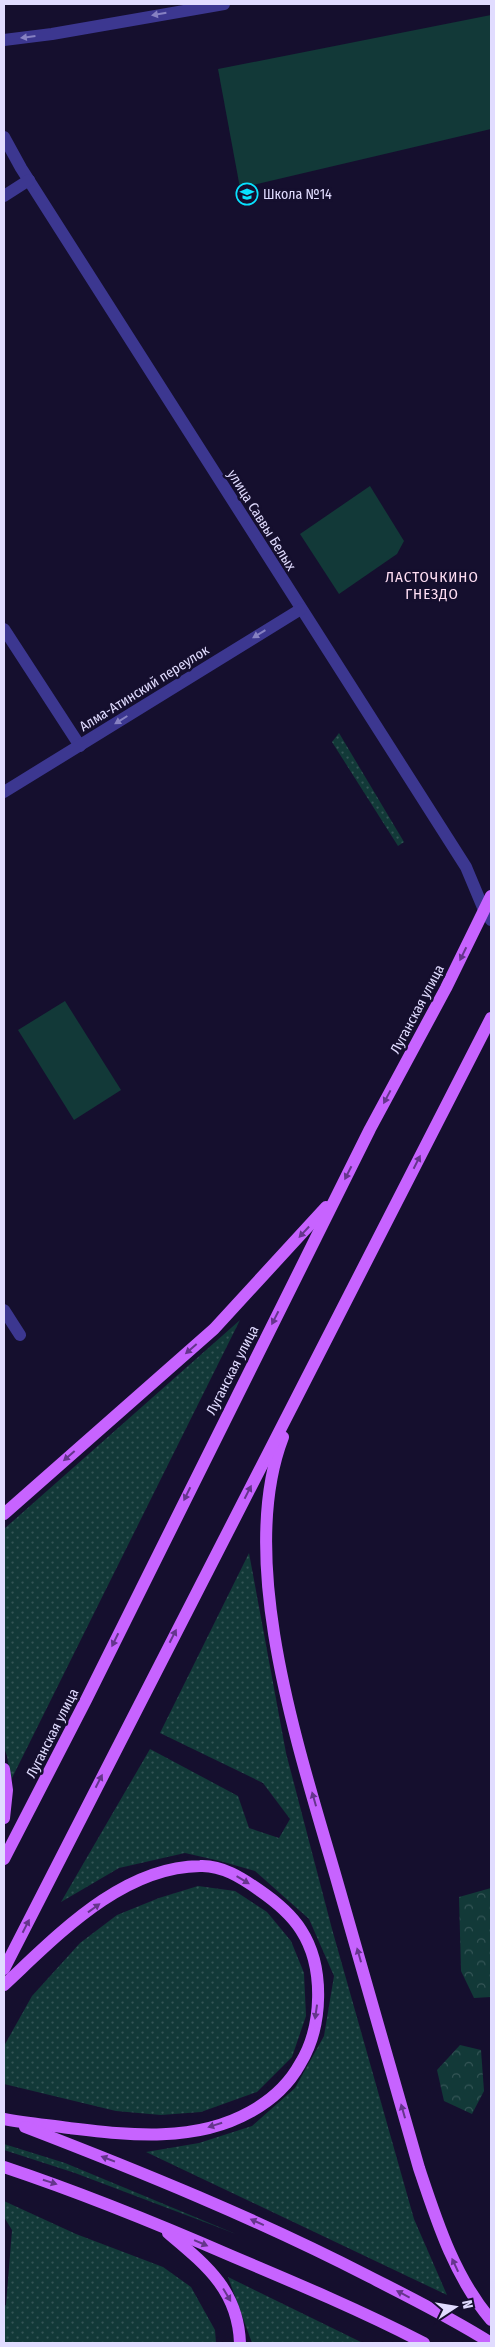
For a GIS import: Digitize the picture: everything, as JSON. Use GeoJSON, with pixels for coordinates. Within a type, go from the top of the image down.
{"type":"FeatureCollection","features":[{"type":"Feature","properties":{"kind":"main road","name":"Луганская улица"},"geometry":{"type":"LineString","coordinates":[[4,1859],[86,1700],[370,1129],[446,988],[488,915],[491,896]]}},
{"type":"Feature","properties":{"kind":"main road"},"geometry":{"type":"LineString","coordinates":[[4,1969],[491,1018]]}},
{"type":"Feature","properties":{"kind":"main road"},"geometry":{"type":"LineString","coordinates":[[4,1514],[214,1329],[337,1196]]}},
{"type":"Feature","properties":{"kind":"main road"},"geometry":{"type":"LineString","coordinates":[[307,1377],[279,1448],[269,1490],[266,1540],[269,1592],[278,1648],[293,1724],[419,2168],[438,2225],[456,2267],[491,2320]]}},
{"type":"Feature","properties":{"kind":"main road"},"geometry":{"type":"LineString","coordinates":[[4,1769],[7,1790],[4,1818]]}},
{"type":"Feature","properties":{"kind":"main road"},"geometry":{"type":"LineString","coordinates":[[4,1985],[48,1944],[119,1890],[158,1874],[200,1866],[215,1867],[245,1880],[285,1911],[301,1930],[310,1948],[316,1967],[318,1991],[317,2014],[307,2050],[300,2064],[278,2092],[265,2103],[233,2120],[195,2131],[130,2135],[5,2119]]}},
{"type":"Feature","properties":{"kind":"main road"},"geometry":{"type":"LineString","coordinates":[[5,2119],[123,2164],[285,2234],[390,2287],[491,2343]]}},
{"type":"Feature","properties":{"kind":"main road"},"geometry":{"type":"LineString","coordinates":[[4,2167],[64,2187],[156,2224],[365,2313],[424,2343]]}},
{"type":"Feature","properties":{"kind":"main road"},"geometry":{"type":"LineString","coordinates":[[156,2224],[206,2265],[220,2283],[232,2302],[239,2324],[240,2343]]}},
{"type":"Feature","properties":{"kind":"street"},"geometry":{"type":"LineString","coordinates":[[4,40],[224,4]]}},
{"type":"Feature","properties":{"kind":"street","name":"улица Саввы Белых"},"geometry":{"type":"LineString","coordinates":[[4,137],[29,180],[466,867],[488,915]]}},
{"type":"Feature","properties":{"kind":"street"},"geometry":{"type":"LineString","coordinates":[[4,196],[29,180]]}},
{"type":"Feature","properties":{"kind":"street","name":"Алма-Атинский переулок"},"geometry":{"type":"LineString","coordinates":[[4,792],[301,609]]}},
{"type":"Feature","properties":{"kind":"street"},"geometry":{"type":"LineString","coordinates":[[4,629],[80,746]]}},
{"type":"Feature","properties":{"kind":"street"},"geometry":{"type":"LineString","coordinates":[[4,1310],[20,1335]]}},
{"type":"Feature","properties":{"kind":"green space"},"geometry":{"type":"Polygon","coordinates":[[[491,15],[491,129],[240,188],[218,69],[491,15]]]}},
{"type":"Feature","properties":{"kind":"green space"},"geometry":{"type":"Polygon","coordinates":[[[370,486],[404,541],[397,554],[339,594],[300,534],[370,486]]]}},
{"type":"Feature","properties":{"kind":"green space"},"geometry":{"type":"Polygon","coordinates":[[[339,733],[404,842],[398,846],[332,742],[339,733]]]}},
{"type":"Feature","properties":{"kind":"green space"},"geometry":{"type":"Polygon","coordinates":[[[65,1001],[121,1090],[74,1120],[18,1030],[65,1001]]]}},
{"type":"Feature","properties":{"kind":"green space"},"geometry":{"type":"Polygon","coordinates":[[[240,1320],[11,1780],[4,1748],[4,1529],[240,1320]]]}},
{"type":"Feature","properties":{"kind":"green space"},"geometry":{"type":"Polygon","coordinates":[[[249,1553],[286,1753],[332,1929],[414,2219],[447,2295],[146,2152],[199,2143],[252,2126],[295,2088],[324,2036],[334,1976],[309,1919],[255,1871],[185,1853],[119,1868],[61,1902],[150,1749],[238,1796],[249,1828],[279,1838],[290,1819],[263,1783],[160,1733],[249,1553]]]}},
{"type":"Feature","properties":{"kind":"green space"},"geometry":{"type":"Polygon","coordinates":[[[198,1886],[235,1891],[267,1912],[291,1941],[304,1973],[306,2016],[292,2057],[257,2092],[201,2112],[161,2115],[116,2111],[4,2084],[4,2046],[32,1996],[80,1943],[117,1915],[159,1898],[198,1886]]]}},
{"type":"Feature","properties":{"kind":"green space"},"geometry":{"type":"Polygon","coordinates":[[[491,1888],[491,1997],[474,1998],[461,1971],[459,1897],[491,1888]]]}},
{"type":"Feature","properties":{"kind":"green space"},"geometry":{"type":"Polygon","coordinates":[[[460,2045],[481,2050],[484,2091],[472,2114],[444,2101],[437,2070],[460,2045]]]}},
{"type":"Feature","properties":{"kind":"green space"},"geometry":{"type":"Polygon","coordinates":[[[4,2144],[65,2163],[236,2234],[75,2173],[4,2150],[4,2144]]]}},
{"type":"Feature","properties":{"kind":"green space"},"geometry":{"type":"Polygon","coordinates":[[[4,2201],[76,2234],[163,2267],[191,2287],[215,2330],[216,2343],[4,2343],[4,2306],[6,2305],[12,2230],[4,2217],[4,2201]]]}},
{"type":"Feature","properties":{"kind":"green space"},"geometry":{"type":"Polygon","coordinates":[[[228,2277],[363,2343],[252,2343],[228,2277]]]}},
{"type":"Feature","properties":{"kind":"place","name":"Школа №14"},"geometry":{"type":"Point","coordinates":[247,194]}},
{"type":"Feature","properties":{"kind":"district","name":"ЛАСТОЧКИНО ГНЕЗДО"},"geometry":{"type":"Point","coordinates":[432,586]}}]}
